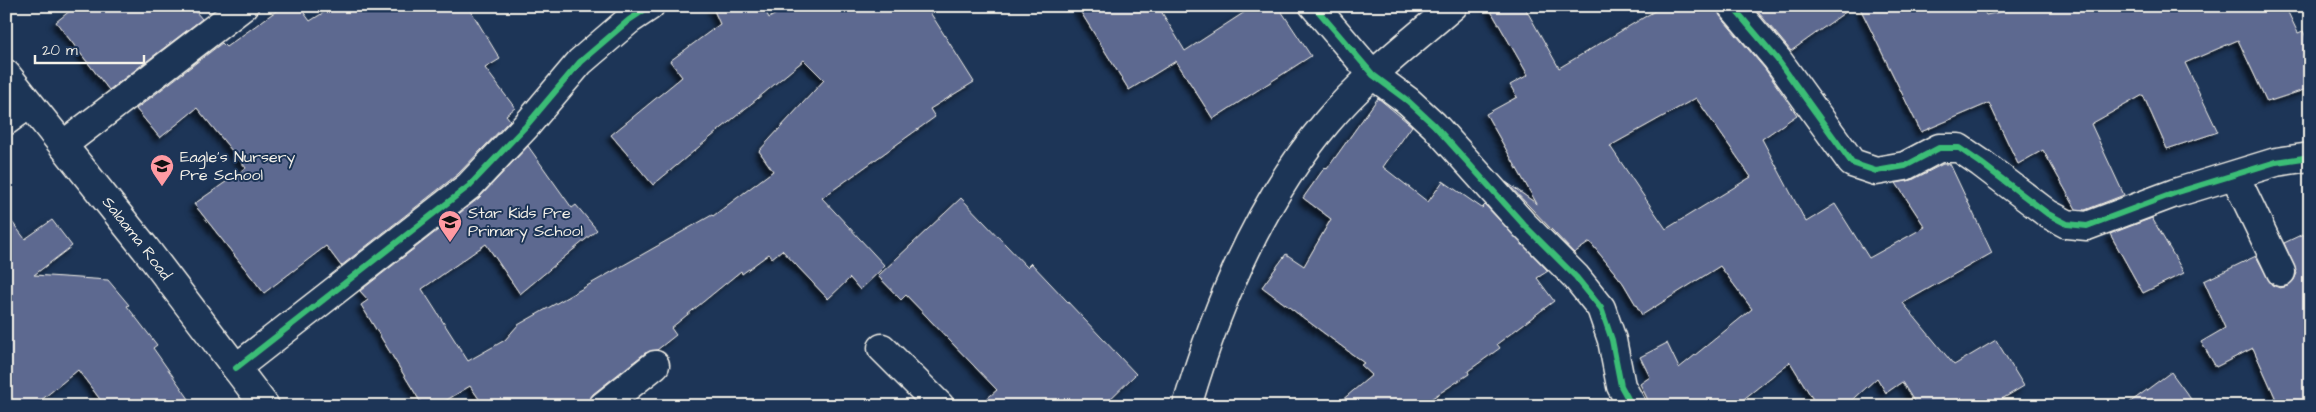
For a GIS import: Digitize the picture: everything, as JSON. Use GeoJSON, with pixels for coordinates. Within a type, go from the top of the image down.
{"type":"FeatureCollection","features":[{"type":"Feature","properties":{"kind":"street"},"geometry":{"type":"LineString","coordinates":[[63,145],[244,6]]}},
{"type":"Feature","properties":{"kind":"street"},"geometry":{"type":"LineString","coordinates":[[236,368],[469,186],[526,126],[580,62],[629,20],[650,6]]}},
{"type":"Feature","properties":{"kind":"street"},"geometry":{"type":"LineString","coordinates":[[1314,6],[1373,75],[1408,101],[1434,125],[1524,225],[1576,277],[1601,308],[1612,340],[1621,386],[1632,406]]}},
{"type":"Feature","properties":{"kind":"street"},"geometry":{"type":"LineString","coordinates":[[1187,406],[1199,366],[1235,272],[1275,197],[1300,156],[1328,120],[1373,75],[1453,6]]}},
{"type":"Feature","properties":{"kind":"street"},"geometry":{"type":"LineString","coordinates":[[1732,6],[1777,60],[1852,163],[1876,171],[1905,166],[1939,148],[1959,148],[2048,214],[2067,224],[2087,226],[2175,193],[2236,176],[2276,162],[2310,156]]}},
{"type":"Feature","properties":{"kind":"street","name":"Salaama Road"},"geometry":{"type":"LineString","coordinates":[[6,74],[265,406]]}},
{"type":"Feature","properties":{"kind":"street"},"geometry":{"type":"LineString","coordinates":[[6,121],[29,104]]}},
{"type":"Feature","properties":{"kind":"street"},"geometry":{"type":"LineString","coordinates":[[2236,176],[2281,272]]}},
{"type":"Feature","properties":{"kind":"street"},"geometry":{"type":"LineString","coordinates":[[882,348],[940,406]]}},
{"type":"Feature","properties":{"kind":"street"},"geometry":{"type":"LineString","coordinates":[[602,406],[655,365]]}},
{"type":"Feature","properties":{"kind":"building"},"geometry":{"type":"Polygon","coordinates":[[[76,6],[191,6],[202,19],[109,90],[56,22],[76,6]]]}},
{"type":"Feature","properties":{"kind":"building"},"geometry":{"type":"Polygon","coordinates":[[[283,6],[299,6],[310,21],[334,6],[468,6],[500,59],[485,68],[515,108],[506,115],[510,120],[458,174],[341,266],[326,246],[264,293],[194,204],[246,168],[197,108],[160,138],[136,109],[222,43],[226,47],[283,6]]]}},
{"type":"Feature","properties":{"kind":"building"},"geometry":{"type":"Polygon","coordinates":[[[712,6],[763,6],[769,18],[790,6],[926,6],[974,82],[930,109],[935,117],[822,198],[885,266],[860,290],[850,278],[828,299],[782,250],[772,258],[769,254],[742,274],[741,271],[671,328],[676,335],[657,350],[645,353],[593,394],[588,406],[484,406],[470,386],[437,406],[423,406],[361,305],[368,300],[360,291],[479,198],[528,146],[572,208],[576,205],[597,230],[520,294],[486,244],[422,289],[468,361],[505,340],[518,325],[713,216],[773,171],[759,151],[824,80],[804,60],[653,185],[611,135],[682,77],[670,61],[720,24],[712,6]]]}},
{"type":"Feature","properties":{"kind":"building"},"geometry":{"type":"Polygon","coordinates":[[[1077,6],[1158,6],[1185,51],[1254,6],[1278,6],[1311,56],[1213,119],[1176,61],[1129,90],[1077,6]]]}},
{"type":"Feature","properties":{"kind":"building"},"geometry":{"type":"Polygon","coordinates":[[[1488,6],[1524,6],[1559,68],[1663,6],[1717,6],[1720,16],[1765,69],[1797,115],[1762,139],[1806,222],[1835,204],[1869,258],[1925,227],[1896,183],[1912,180],[1943,164],[1950,164],[1992,253],[1903,303],[1954,365],[1996,340],[2024,386],[1990,406],[1917,406],[1902,382],[1886,393],[1877,378],[1846,406],[1817,406],[1790,362],[1735,406],[1651,406],[1640,384],[1650,377],[1640,357],[1667,343],[1679,368],[1752,309],[1720,266],[1642,315],[1623,283],[1590,242],[1574,253],[1506,182],[1537,204],[1486,114],[1517,97],[1510,85],[1528,75],[1488,6]],[[1696,98],[1610,146],[1666,229],[1751,177],[1696,98]]]}},
{"type":"Feature","properties":{"kind":"building"},"geometry":{"type":"Polygon","coordinates":[[[1753,6],[1854,6],[1791,51],[1753,6]]]}},
{"type":"Feature","properties":{"kind":"building"},"geometry":{"type":"Polygon","coordinates":[[[1859,6],[1981,6],[1986,15],[2027,6],[2285,6],[2298,33],[2303,31],[2310,45],[2310,88],[2267,102],[2238,40],[2185,63],[2218,132],[2167,149],[2143,95],[2091,124],[2124,195],[2085,210],[2076,209],[2043,150],[2018,164],[1989,103],[1921,132],[1859,6]]]}},
{"type":"Feature","properties":{"kind":"building"},"geometry":{"type":"Polygon","coordinates":[[[1378,98],[1412,126],[1383,167],[1428,202],[1443,181],[1482,208],[1485,205],[1548,271],[1537,278],[1554,301],[1497,344],[1500,348],[1468,371],[1469,374],[1420,406],[1335,406],[1372,375],[1361,365],[1364,363],[1262,287],[1286,254],[1304,266],[1331,219],[1303,198],[1325,167],[1327,169],[1378,98]]]}},
{"type":"Feature","properties":{"kind":"building"},"geometry":{"type":"Polygon","coordinates":[[[961,198],[1027,267],[1031,263],[1136,374],[1103,406],[978,406],[997,390],[906,295],[901,300],[878,276],[961,198]]]}},
{"type":"Feature","properties":{"kind":"building"},"geometry":{"type":"Polygon","coordinates":[[[6,214],[25,239],[52,220],[72,246],[34,275],[108,280],[129,305],[127,306],[157,345],[153,348],[194,406],[105,406],[78,370],[34,406],[6,406],[6,214]]]}},
{"type":"Feature","properties":{"kind":"building"},"geometry":{"type":"Polygon","coordinates":[[[2152,218],[2184,273],[2143,293],[2110,234],[2152,218]]]}},
{"type":"Feature","properties":{"kind":"building"},"geometry":{"type":"Polygon","coordinates":[[[2303,234],[2310,252],[2310,406],[2279,406],[2253,348],[2216,367],[2201,342],[2225,328],[2204,281],[2256,256],[2272,285],[2280,288],[2288,286],[2294,280],[2297,273],[2284,243],[2303,234]]]}},
{"type":"Feature","properties":{"kind":"building"},"geometry":{"type":"Polygon","coordinates":[[[2171,372],[2196,406],[2125,406],[2171,372]]]}},
{"type":"Feature","properties":{"kind":"cycle path"},"geometry":{"type":"LineString","coordinates":[[236,368],[469,186],[526,126],[580,62],[629,20],[650,6]]}},
{"type":"Feature","properties":{"kind":"cycle path"},"geometry":{"type":"LineString","coordinates":[[1314,6],[1373,75],[1408,101],[1434,125],[1524,225],[1576,277],[1601,308],[1612,340],[1621,386],[1632,406]]}},
{"type":"Feature","properties":{"kind":"cycle path"},"geometry":{"type":"LineString","coordinates":[[1732,6],[1777,59],[1852,163],[1876,171],[1905,166],[1939,148],[1959,148],[2048,214],[2067,224],[2087,226],[2175,193],[2276,162],[2310,157]]}},
{"type":"Feature","properties":{"kind":"place","name":"Eagle's Nursery Pre School"},"geometry":{"type":"Point","coordinates":[162,187]}},
{"type":"Feature","properties":{"kind":"place","name":"Star Kids Pre Primary School"},"geometry":{"type":"Point","coordinates":[450,243]}}]}
